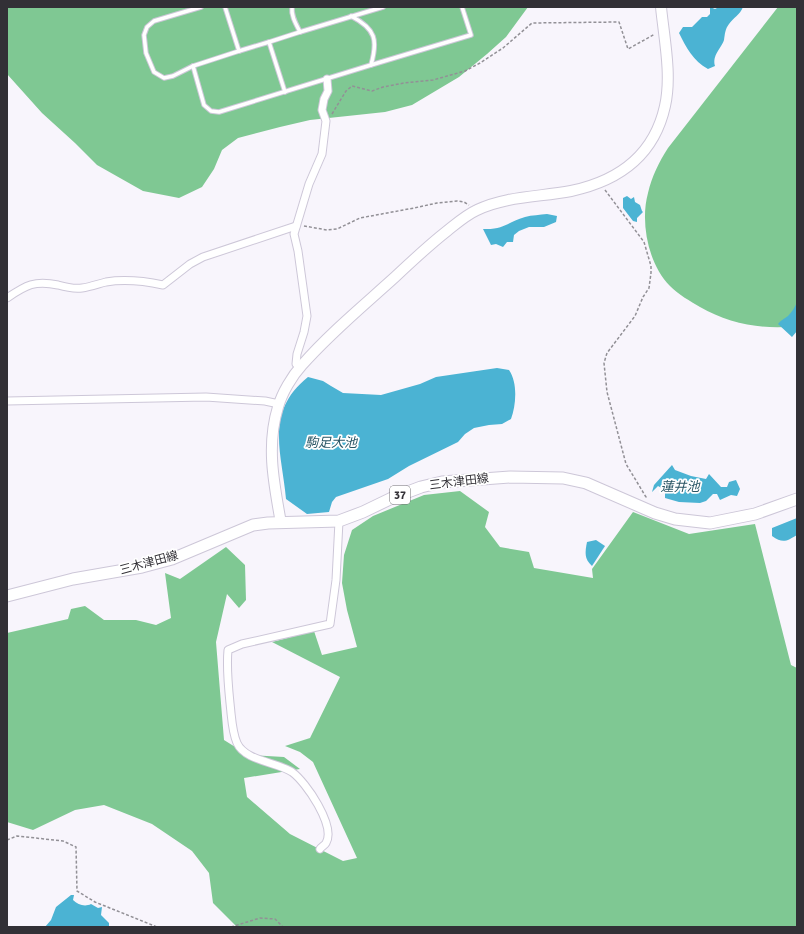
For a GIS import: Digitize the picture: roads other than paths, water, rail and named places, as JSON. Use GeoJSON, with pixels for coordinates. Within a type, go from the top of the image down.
{"type":"FeatureCollection","features":[{"type":"Feature","properties":{"kind":"main road","name":"三木津田線"},"geometry":{"type":"LineString","coordinates":[[7,596],[73,579],[142,567],[172,559],[253,525],[339,521],[421,487],[442,482],[510,477],[563,478],[586,483],[642,508],[675,519],[710,523],[755,514],[797,499]]}},
{"type":"Feature","properties":{"kind":"street"},"geometry":{"type":"LineString","coordinates":[[281,523],[272,470],[271,442],[279,404],[288,385],[300,367],[325,341],[430,245],[462,219],[477,210],[501,202],[570,191],[597,184],[619,174],[637,160],[650,142],[660,124],[666,105],[667,63],[661,7]]}},
{"type":"Feature","properties":{"kind":"street"},"geometry":{"type":"LineString","coordinates":[[300,367],[296,364],[297,354],[307,316],[298,251],[294,234],[309,184],[322,154],[326,121],[322,110],[324,99],[328,91],[327,79]]}},
{"type":"Feature","properties":{"kind":"street"},"geometry":{"type":"LineString","coordinates":[[7,298],[24,287],[36,282],[69,288],[82,288],[119,280],[139,281],[163,285],[190,264],[203,258],[296,226]]}},
{"type":"Feature","properties":{"kind":"street"},"geometry":{"type":"LineString","coordinates":[[7,402],[206,397],[265,401],[279,404]]}},
{"type":"Feature","properties":{"kind":"street"},"geometry":{"type":"LineString","coordinates":[[320,849],[327,843],[328,833],[324,818],[312,795],[299,778],[291,771],[258,759],[242,750],[237,743],[232,721],[227,663],[228,650],[242,644],[330,624],[336,580],[339,521]]}},
{"type":"Feature","properties":{"kind":"lane"},"geometry":{"type":"LineString","coordinates":[[201,7],[154,21],[147,26],[144,35],[146,53],[154,72],[164,78],[173,76],[193,66],[383,7]]}},
{"type":"Feature","properties":{"kind":"lane"},"geometry":{"type":"LineString","coordinates":[[225,7],[239,51]]}},
{"type":"Feature","properties":{"kind":"lane"},"geometry":{"type":"LineString","coordinates":[[292,7],[295,22],[300,32]]}},
{"type":"Feature","properties":{"kind":"lane"},"geometry":{"type":"LineString","coordinates":[[193,66],[204,105],[211,111],[219,112],[471,35],[462,7]]}},
{"type":"Feature","properties":{"kind":"lane"},"geometry":{"type":"LineString","coordinates":[[352,16],[360,21],[373,34],[375,42],[371,65]]}},
{"type":"Feature","properties":{"kind":"lane"},"geometry":{"type":"LineString","coordinates":[[269,42],[285,92]]}},
{"type":"Feature","properties":{"kind":"water"},"geometry":{"type":"Polygon","coordinates":[[[710,7],[715,9],[719,7],[743,7],[725,32],[723,43],[717,52],[714,62],[715,66],[708,69],[694,58],[679,33],[683,27],[692,27],[702,17],[707,17],[710,14],[710,7]]]}},
{"type":"Feature","properties":{"kind":"water"},"geometry":{"type":"Polygon","coordinates":[[[627,196],[631,199],[634,197],[635,202],[640,205],[643,212],[637,218],[637,222],[633,221],[623,208],[623,198],[627,196]]]}},
{"type":"Feature","properties":{"kind":"water"},"geometry":{"type":"Polygon","coordinates":[[[547,214],[557,216],[556,222],[544,227],[529,227],[519,231],[514,235],[513,242],[507,242],[503,247],[496,244],[491,245],[483,229],[501,227],[533,215],[547,214]]]}},
{"type":"Feature","properties":{"kind":"water"},"geometry":{"type":"Polygon","coordinates":[[[797,302],[797,331],[792,337],[778,324],[788,316],[797,302]]]}},
{"type":"Feature","properties":{"kind":"water","name":"駒足大池"},"geometry":{"type":"Polygon","coordinates":[[[497,368],[509,370],[514,381],[515,401],[511,419],[502,424],[474,428],[465,434],[458,442],[409,466],[388,479],[336,497],[332,502],[329,512],[307,514],[286,499],[279,434],[281,419],[285,404],[294,390],[308,377],[323,381],[343,393],[381,395],[420,384],[436,377],[497,368]]]}},
{"type":"Feature","properties":{"kind":"water","name":"蓮井池"},"geometry":{"type":"Polygon","coordinates":[[[672,465],[675,470],[691,476],[706,479],[709,474],[721,487],[727,487],[729,482],[736,480],[740,489],[737,496],[731,495],[720,500],[717,494],[713,494],[706,501],[700,503],[679,502],[665,498],[665,490],[658,486],[652,492],[654,485],[672,465]]]}},
{"type":"Feature","properties":{"kind":"water"},"geometry":{"type":"Polygon","coordinates":[[[797,518],[797,535],[785,541],[779,540],[772,536],[772,528],[797,518]]]}},
{"type":"Feature","properties":{"kind":"water"},"geometry":{"type":"Polygon","coordinates":[[[596,540],[605,546],[592,566],[586,558],[586,546],[587,542],[596,540]]]}},
{"type":"Feature","properties":{"kind":"water"},"geometry":{"type":"Polygon","coordinates":[[[71,895],[74,895],[73,900],[79,904],[91,904],[98,908],[102,907],[101,915],[109,923],[109,927],[45,927],[51,920],[56,907],[71,895]]]}}]}
